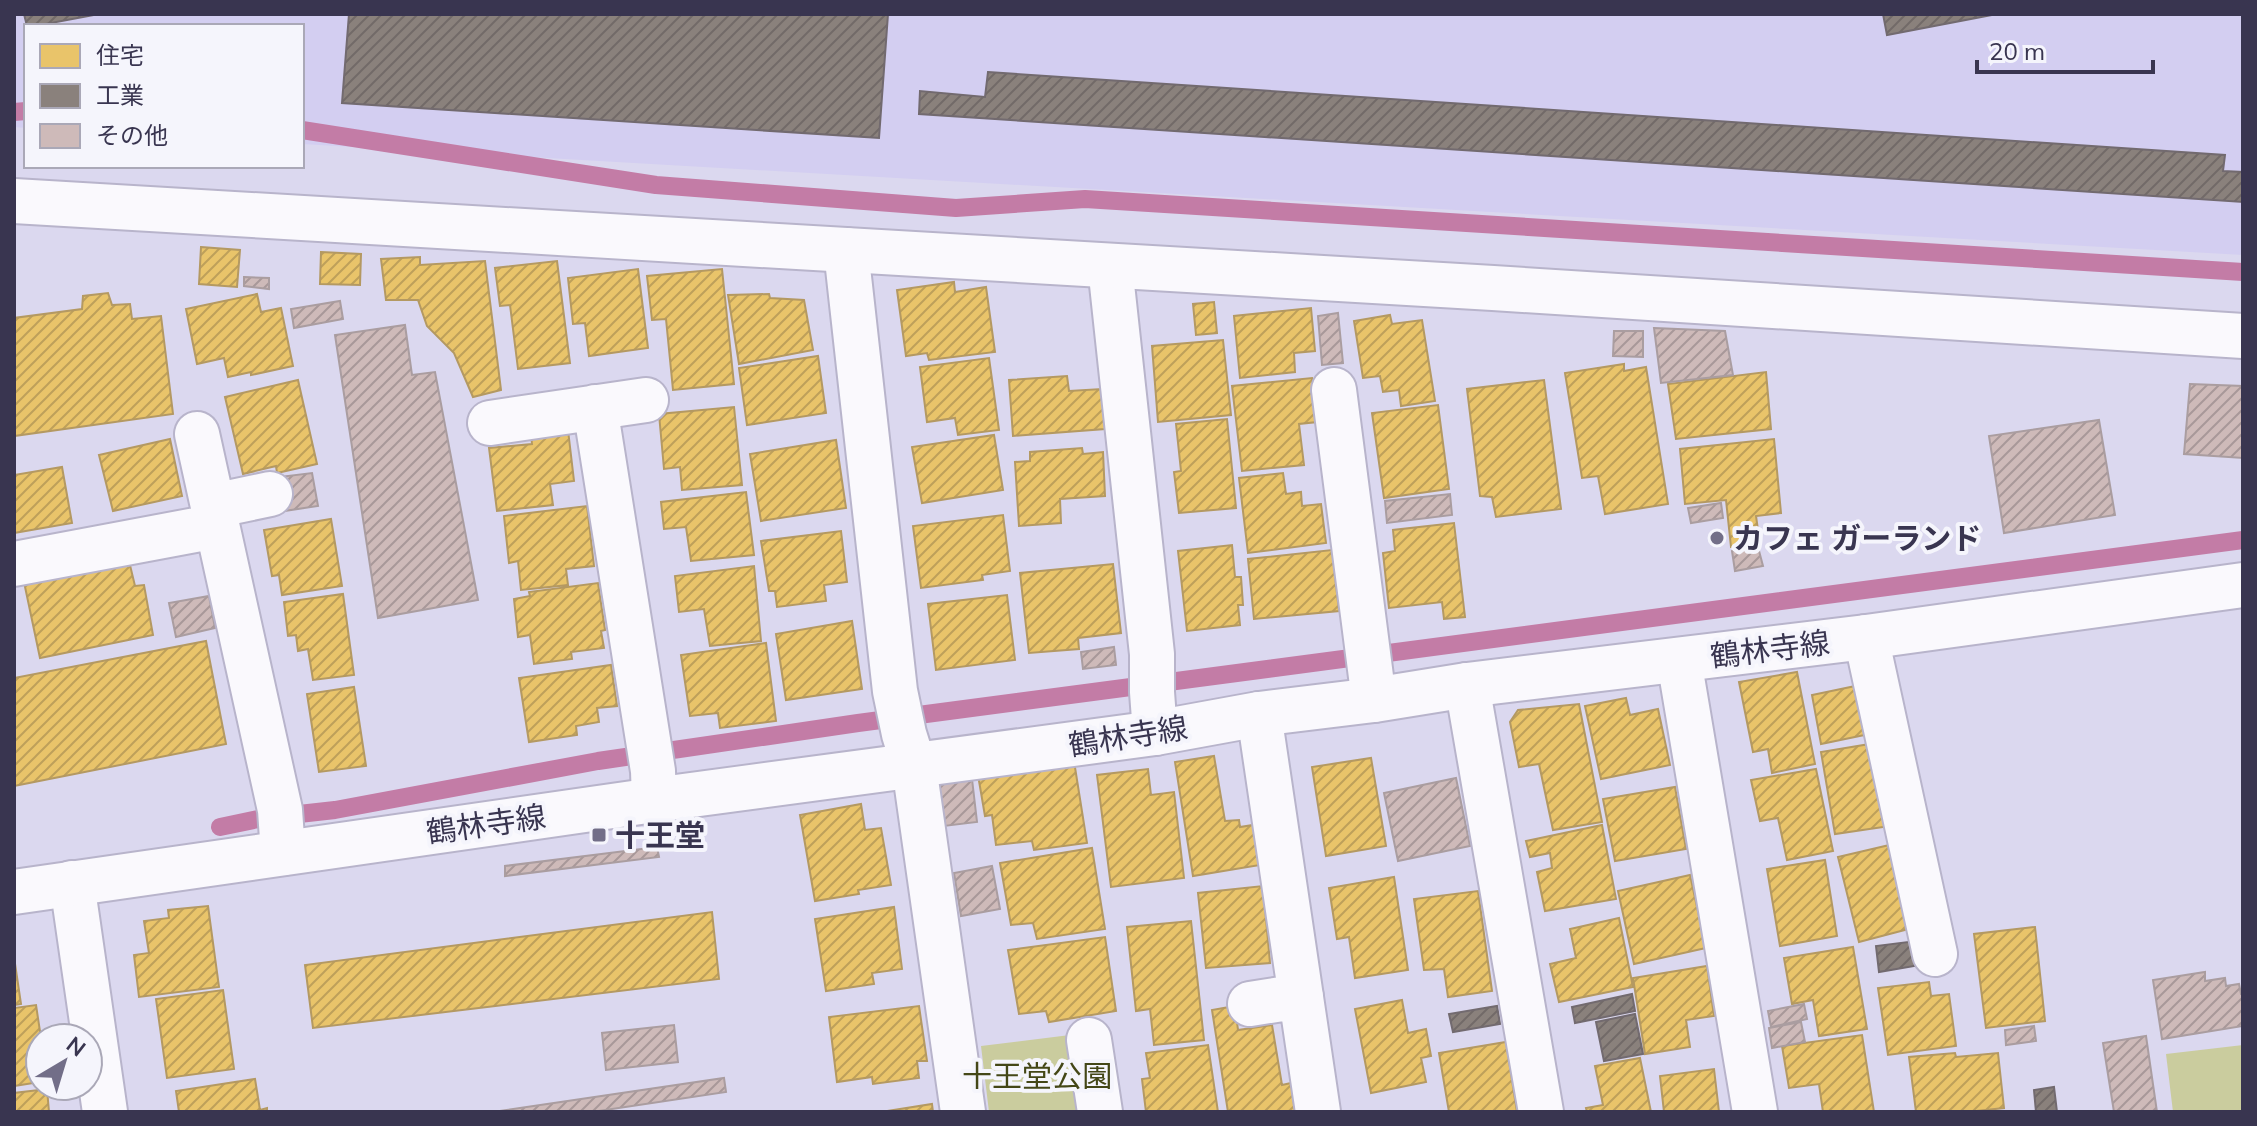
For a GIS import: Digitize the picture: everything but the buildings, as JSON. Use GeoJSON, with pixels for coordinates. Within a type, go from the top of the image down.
{"type":"FeatureCollection","features":[{"type":"Feature","properties":{"kind":"street"},"geometry":{"type":"LineString","coordinates":[[14,201],[2243,336]]}},
{"type":"Feature","properties":{"kind":"street"},"geometry":{"type":"LineString","coordinates":[[846,250],[895,691],[909,750],[963,1112]]}},
{"type":"Feature","properties":{"kind":"street"},"geometry":{"type":"LineString","coordinates":[[1110,266],[1153,693]]}},
{"type":"Feature","properties":{"kind":"street"},"geometry":{"type":"LineString","coordinates":[[1334,390],[1371,667]]}},
{"type":"Feature","properties":{"kind":"street"},"geometry":{"type":"LineString","coordinates":[[490,423],[646,400]]}},
{"type":"Feature","properties":{"kind":"street"},"geometry":{"type":"LineString","coordinates":[[595,407],[651,768]]}},
{"type":"Feature","properties":{"kind":"street"},"geometry":{"type":"LineString","coordinates":[[197,434],[282,829]]}},
{"type":"Feature","properties":{"kind":"street"},"geometry":{"type":"LineString","coordinates":[[14,564],[215,516],[270,494]]}},
{"type":"Feature","properties":{"kind":"street","name":"鶴林寺線"},"geometry":{"type":"LineString","coordinates":[[14,892],[72,883],[282,829],[651,768],[909,750],[1153,693],[1259,714],[1371,667],[1467,685],[1866,637],[2243,585]]}},
{"type":"Feature","properties":{"kind":"street"},"geometry":{"type":"LineString","coordinates":[[1866,637],[1935,954]]}},
{"type":"Feature","properties":{"kind":"street"},"geometry":{"type":"LineString","coordinates":[[1679,660],[1755,1112]]}},
{"type":"Feature","properties":{"kind":"street"},"geometry":{"type":"LineString","coordinates":[[1467,685],[1541,1112]]}},
{"type":"Feature","properties":{"kind":"street"},"geometry":{"type":"LineString","coordinates":[[1259,714],[1318,1112]]}},
{"type":"Feature","properties":{"kind":"street"},"geometry":{"type":"LineString","coordinates":[[72,883],[105,1112]]}},
{"type":"Feature","properties":{"kind":"street"},"geometry":{"type":"LineString","coordinates":[[1250,1004],[1301,996]]}},
{"type":"Feature","properties":{"kind":"street"},"geometry":{"type":"LineString","coordinates":[[1089,1040],[1100,1112]]}},
{"type":"Feature","properties":{"kind":"shaded area"},"geometry":{"type":"Polygon","coordinates":[[[14,14],[2243,14],[2243,255],[304,144],[304,24],[24,24],[24,128],[14,127],[14,14]]]}},
{"type":"Feature","properties":{"kind":"green space","name":"十王堂公園"},"geometry":{"type":"Polygon","coordinates":[[[1070,1035],[1080,1112],[989,1112],[981,1046],[1070,1035]]]}},
{"type":"Feature","properties":{"kind":"green space"},"geometry":{"type":"Polygon","coordinates":[[[2243,1045],[2243,1112],[2173,1112],[2166,1054],[2243,1045]]]}},
{"type":"Feature","properties":{"kind":"waterway"},"geometry":{"type":"LineString","coordinates":[[14,112],[24,111]]}},
{"type":"Feature","properties":{"kind":"waterway"},"geometry":{"type":"LineString","coordinates":[[304,130],[656,185],[956,208],[1085,199],[2243,272]]}},
{"type":"Feature","properties":{"kind":"waterway"},"geometry":{"type":"LineString","coordinates":[[220,827],[263,818],[335,810],[598,761],[858,723],[2243,540]]}},
{"type":"Feature","properties":{"kind":"place","name":"カフェ ガーランド"},"geometry":{"type":"Point","coordinates":[1717,538]}},
{"type":"Feature","properties":{"kind":"place","name":"十王堂"},"geometry":{"type":"Point","coordinates":[599,835]}}]}
